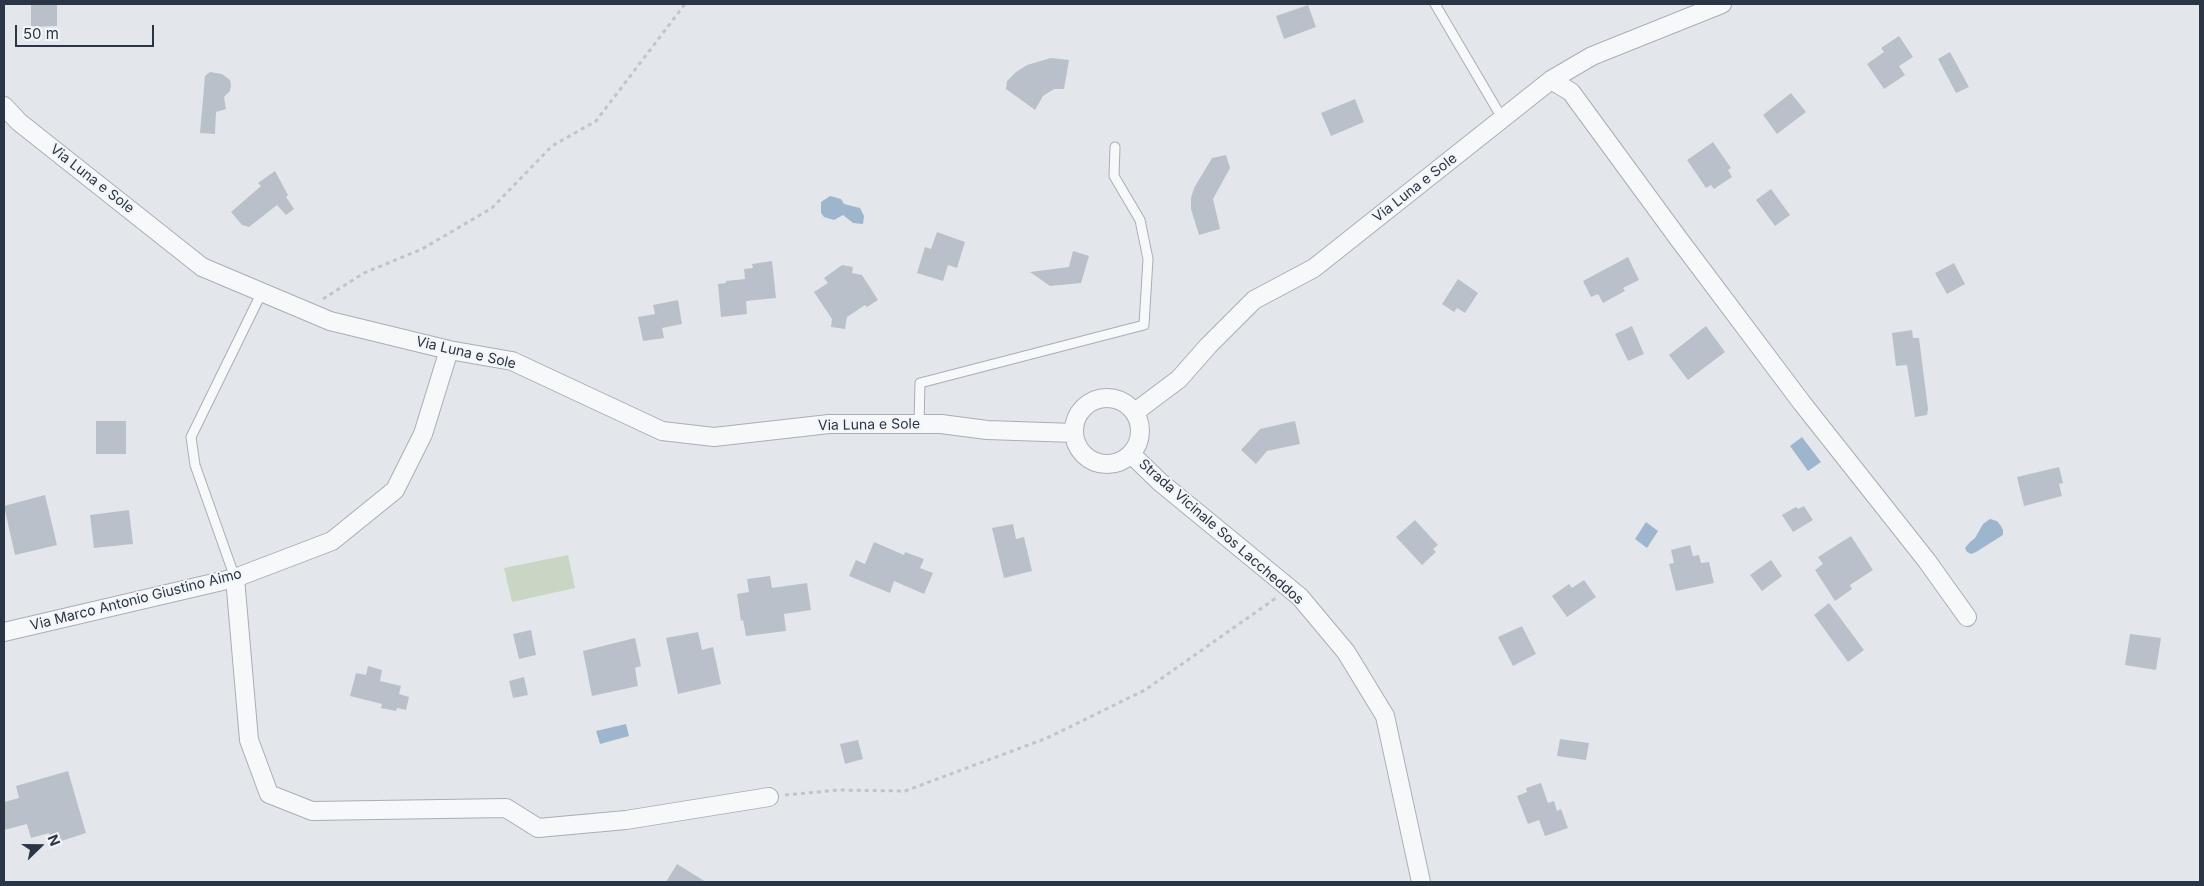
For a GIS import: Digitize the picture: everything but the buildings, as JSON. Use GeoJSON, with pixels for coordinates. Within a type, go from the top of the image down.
{"type":"FeatureCollection","features":[{"type":"Feature","properties":{"kind":"street","name":"Via Luna e Sole"},"geometry":{"type":"LineString","coordinates":[[1135,412],[1179,379],[1208,346],[1254,300],[1314,268],[1551,80],[1592,56],[1722,4]]}},
{"type":"Feature","properties":{"kind":"street"},"geometry":{"type":"LineString","coordinates":[[1551,80],[1571,92],[1577,98],[1678,238],[1802,403],[1927,561],[1967,617]]}},
{"type":"Feature","properties":{"kind":"street","name":"Via Luna e Sole"},"geometry":{"type":"LineString","coordinates":[[4,106],[19,122],[202,267],[330,321],[449,350],[512,361],[662,431],[714,437],[829,424],[941,424],[987,430],[1074,433]]}},
{"type":"Feature","properties":{"kind":"street","name":"Via Marco Antonio Giustino Aimo"},"geometry":{"type":"LineString","coordinates":[[4,632],[235,578],[332,541],[395,490],[423,434],[449,350]]}},
{"type":"Feature","properties":{"kind":"street"},"geometry":{"type":"LineString","coordinates":[[1106,397],[1117,399],[1127,404],[1135,412],[1139,422],[1138,444],[1131,454],[1122,461],[1112,464],[1101,464],[1090,460],[1076,444],[1074,422],[1086,404],[1106,397]]}},
{"type":"Feature","properties":{"kind":"street","name":"Strada Vicinale Sos Laccheddos"},"geometry":{"type":"LineString","coordinates":[[1131,454],[1160,482],[1300,597],[1346,652],[1385,716],[1421,882]]}},
{"type":"Feature","properties":{"kind":"street"},"geometry":{"type":"LineString","coordinates":[[235,578],[249,740],[269,794],[312,811],[506,808],[538,828],[626,820],[769,797]]}},
{"type":"Feature","properties":{"kind":"lane"},"geometry":{"type":"LineString","coordinates":[[1435,4],[1502,118]]}},
{"type":"Feature","properties":{"kind":"lane"},"geometry":{"type":"LineString","coordinates":[[920,424],[920,384],[1144,324],[1148,259],[1140,220],[1114,176],[1115,147]]}},
{"type":"Feature","properties":{"kind":"lane"},"geometry":{"type":"LineString","coordinates":[[235,578],[195,465],[192,437],[262,292]]}},
{"type":"Feature","properties":{"kind":"path"},"geometry":{"type":"LineString","coordinates":[[306,311],[364,273],[422,249],[492,208],[552,146],[596,121],[685,4]]}},
{"type":"Feature","properties":{"kind":"path"},"geometry":{"type":"LineString","coordinates":[[769,797],[839,790],[905,791],[1047,738],[1145,690],[1290,588]]}},
{"type":"Feature","properties":{"kind":"green space"},"geometry":{"type":"Polygon","coordinates":[[[568,555],[575,588],[512,602],[504,568],[568,555]]]}},
{"type":"Feature","properties":{"kind":"water"},"geometry":{"type":"Polygon","coordinates":[[[830,196],[841,199],[844,204],[860,208],[864,216],[863,224],[853,223],[843,215],[834,220],[824,217],[821,213],[821,202],[830,196]]]}},
{"type":"Feature","properties":{"kind":"water"},"geometry":{"type":"Polygon","coordinates":[[[1802,437],[1821,462],[1808,471],[1790,446],[1802,437]]]}},
{"type":"Feature","properties":{"kind":"water"},"geometry":{"type":"Polygon","coordinates":[[[1990,519],[1997,521],[2003,530],[2003,535],[1976,552],[1971,554],[1967,552],[1965,548],[1975,538],[1983,524],[1990,519]]]}},
{"type":"Feature","properties":{"kind":"water"},"geometry":{"type":"Polygon","coordinates":[[[1646,522],[1658,531],[1647,548],[1635,539],[1646,522]]]}},
{"type":"Feature","properties":{"kind":"water"},"geometry":{"type":"Polygon","coordinates":[[[626,724],[629,736],[600,744],[596,731],[626,724]]]}}]}
